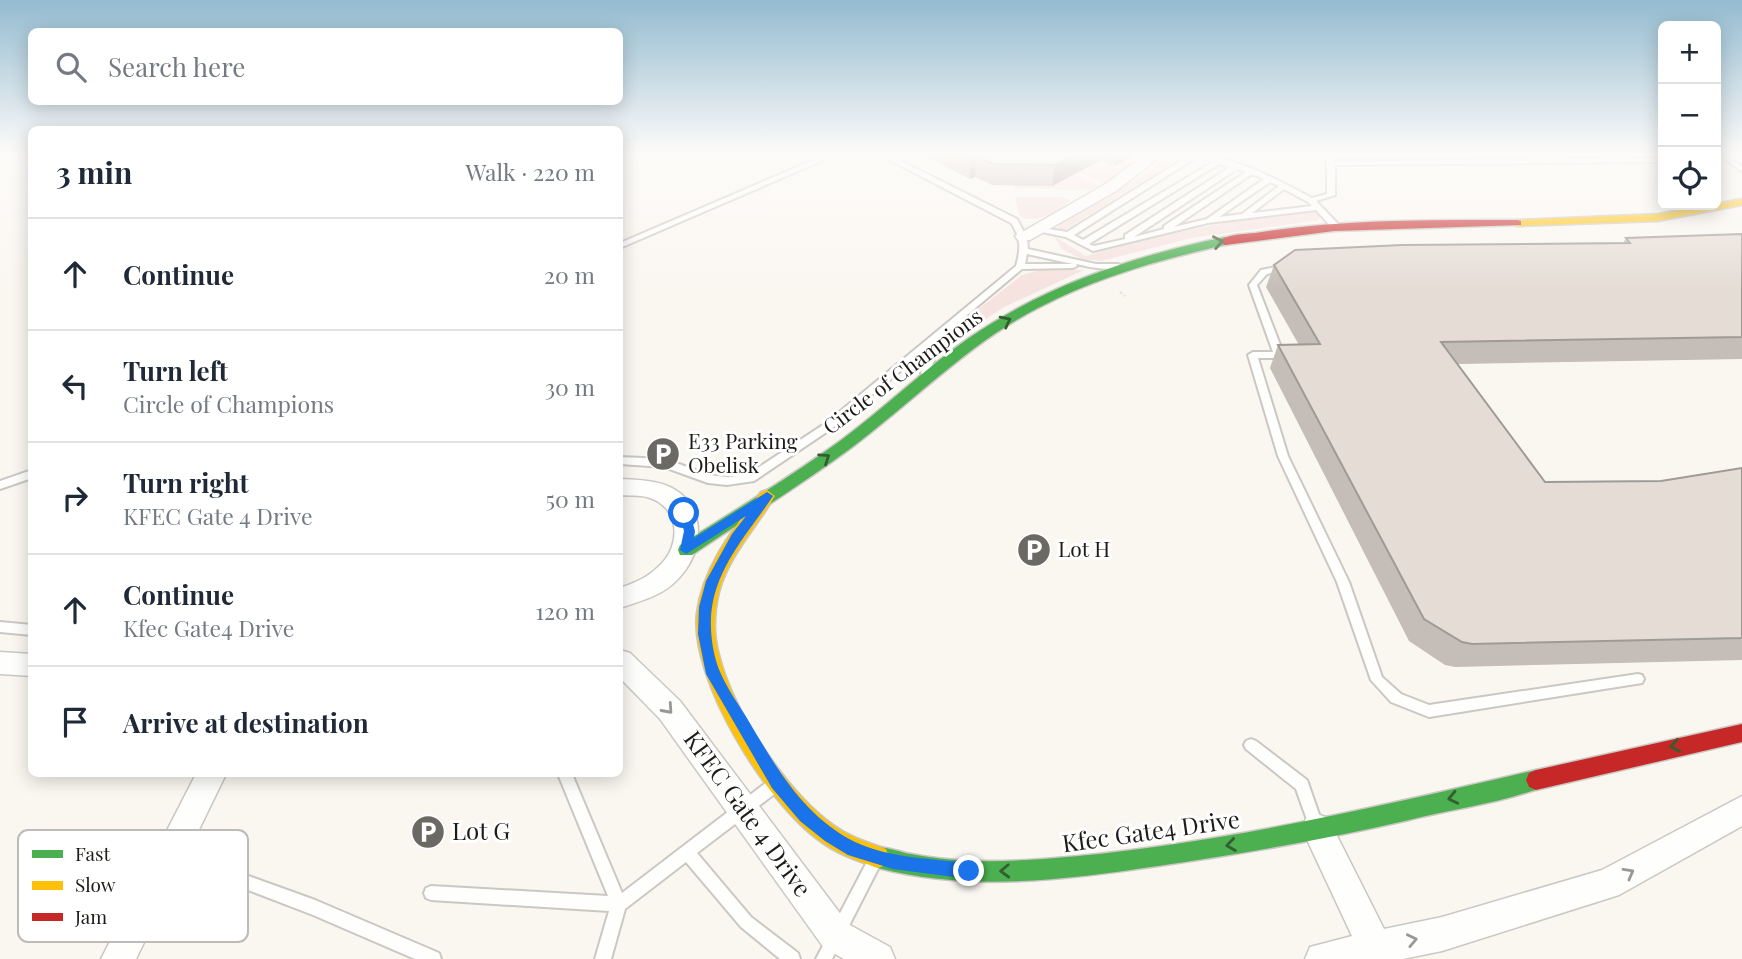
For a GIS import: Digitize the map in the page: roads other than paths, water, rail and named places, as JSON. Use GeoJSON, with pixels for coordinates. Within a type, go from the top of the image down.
{"type":"FeatureCollection","features":[{"type":"Feature","properties":{"kind":"street"},"geometry":{"type":"LineString","coordinates":[[1028,239],[1091,200]]}},
{"type":"Feature","properties":{"kind":"street","name":"Circle of Champions"},"geometry":{"type":"LineString","coordinates":[[686,550],[845,444],[995,327],[1058,293],[1128,265],[1214,242],[1285,231],[1336,227],[1647,220],[1698,214],[1742,202]]}},
{"type":"Feature","properties":{"kind":"street"},"geometry":{"type":"LineString","coordinates":[[623,486],[653,490],[672,499],[684,513],[690,531],[686,550],[674,568],[655,584],[623,597]]}},
{"type":"Feature","properties":{"kind":"street","name":"Kfec Gate4 Drive"},"geometry":{"type":"LineString","coordinates":[[767,496],[736,537],[712,581],[704,634],[713,674],[777,783],[805,816],[853,849],[877,857],[969,871],[1016,871],[1125,860],[1264,840],[1634,755],[1742,733]]}},
{"type":"Feature","properties":{"kind":"street"},"geometry":{"type":"LineString","coordinates":[[0,663],[28,665]]}},
{"type":"Feature","properties":{"kind":"street","name":"KFEC Gate 4 Drive"},"geometry":{"type":"LineString","coordinates":[[623,664],[670,710],[743,808],[830,947],[878,959]]}},
{"type":"Feature","properties":{"kind":"street"},"geometry":{"type":"LineString","coordinates":[[183,830],[209,777]]}},
{"type":"Feature","properties":{"kind":"street"},"geometry":{"type":"LineString","coordinates":[[1322,959],[1442,933],[1608,884],[1742,810]]}},
{"type":"Feature","properties":{"kind":"street"},"geometry":{"type":"LineString","coordinates":[[1317,829],[1375,948]]}},
{"type":"Feature","properties":{"kind":"street"},"geometry":{"type":"LineString","coordinates":[[118,959],[126,942]]}},
{"type":"Feature","properties":{"kind":"lane"},"geometry":{"type":"LineString","coordinates":[[623,245],[728,200]]}},
{"type":"Feature","properties":{"kind":"lane"},"geometry":{"type":"LineString","coordinates":[[974,200],[1014,221],[1028,239],[1096,266]]}},
{"type":"Feature","properties":{"kind":"lane"},"geometry":{"type":"LineString","coordinates":[[1028,239],[1068,235],[1124,200]]}},
{"type":"Feature","properties":{"kind":"lane"},"geometry":{"type":"LineString","coordinates":[[1083,244],[1156,200]]}},
{"type":"Feature","properties":{"kind":"lane"},"geometry":{"type":"LineString","coordinates":[[1119,243],[1186,200]]}},
{"type":"Feature","properties":{"kind":"lane"},"geometry":{"type":"LineString","coordinates":[[1162,231],[1209,200]]}},
{"type":"Feature","properties":{"kind":"lane"},"geometry":{"type":"LineString","coordinates":[[1208,221],[1239,200]]}},
{"type":"Feature","properties":{"kind":"lane"},"geometry":{"type":"LineString","coordinates":[[1243,216],[1265,200]]}},
{"type":"Feature","properties":{"kind":"lane"},"geometry":{"type":"LineString","coordinates":[[1311,200],[1336,227]]}},
{"type":"Feature","properties":{"kind":"lane"},"geometry":{"type":"LineString","coordinates":[[1068,235],[1093,249],[1208,221],[1319,207]]}},
{"type":"Feature","properties":{"kind":"lane"},"geometry":{"type":"LineString","coordinates":[[623,461],[665,463],[708,479],[727,481],[750,478],[831,425],[868,391],[1020,267],[1028,239]]}},
{"type":"Feature","properties":{"kind":"lane"},"geometry":{"type":"LineString","coordinates":[[1020,267],[1128,265]]}},
{"type":"Feature","properties":{"kind":"lane"},"geometry":{"type":"LineString","coordinates":[[1294,265],[1264,272],[1253,285],[1279,355],[1253,355],[1283,456],[1343,582],[1377,680],[1396,698],[1429,711],[1638,679]]}},
{"type":"Feature","properties":{"kind":"lane"},"geometry":{"type":"LineString","coordinates":[[923,382],[939,332]]}},
{"type":"Feature","properties":{"kind":"lane"},"geometry":{"type":"LineString","coordinates":[[868,391],[893,405]]}},
{"type":"Feature","properties":{"kind":"lane"},"geometry":{"type":"LineString","coordinates":[[0,485],[28,475]]}},
{"type":"Feature","properties":{"kind":"lane"},"geometry":{"type":"LineString","coordinates":[[0,626],[28,630]]}},
{"type":"Feature","properties":{"kind":"lane"},"geometry":{"type":"LineString","coordinates":[[1251,745],[1302,785],[1317,829]]}},
{"type":"Feature","properties":{"kind":"lane"},"geometry":{"type":"LineString","coordinates":[[566,777],[619,904]]}},
{"type":"Feature","properties":{"kind":"lane"},"geometry":{"type":"LineString","coordinates":[[603,959],[619,904],[777,783]]}},
{"type":"Feature","properties":{"kind":"lane"},"geometry":{"type":"LineString","coordinates":[[688,853],[746,922],[792,959]]}},
{"type":"Feature","properties":{"kind":"lane"},"geometry":{"type":"LineString","coordinates":[[830,947],[877,857]]}},
{"type":"Feature","properties":{"kind":"lane"},"geometry":{"type":"LineString","coordinates":[[248,883],[315,908],[433,959]]}},
{"type":"Feature","properties":{"kind":"lane"},"geometry":{"type":"LineString","coordinates":[[431,893],[619,904]]}},
{"type":"Feature","properties":{"kind":"place","name":"E33 Parking Obelisk"},"geometry":{"type":"Point","coordinates":[663,454]}},
{"type":"Feature","properties":{"kind":"place","name":"Lot H"},"geometry":{"type":"Point","coordinates":[1034,550]}},
{"type":"Feature","properties":{"kind":"place","name":"Lot G"},"geometry":{"type":"Point","coordinates":[428,832]}}]}
